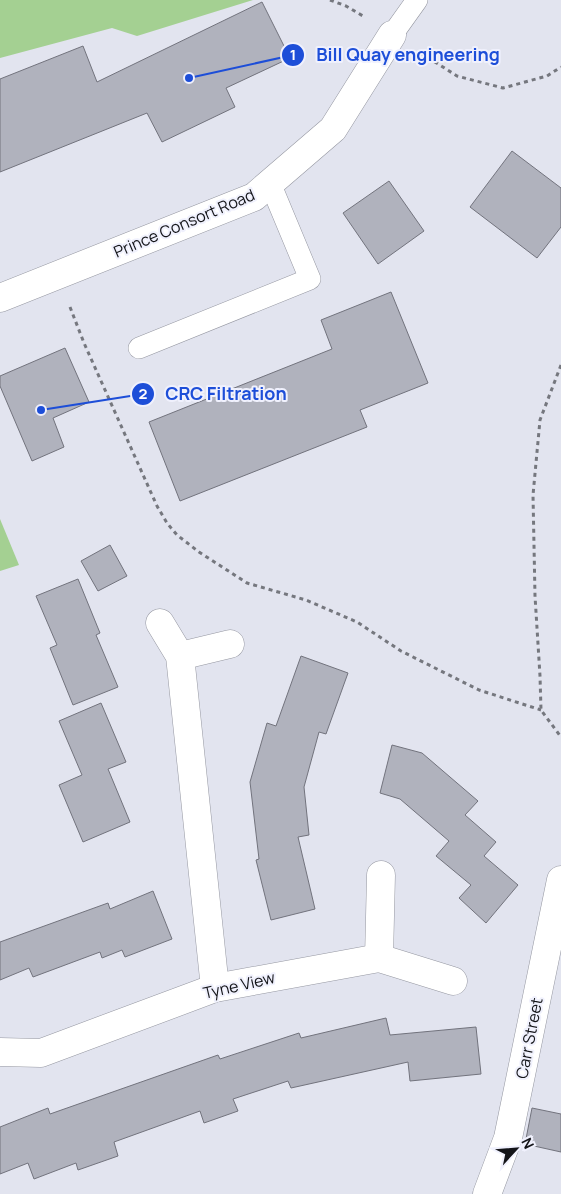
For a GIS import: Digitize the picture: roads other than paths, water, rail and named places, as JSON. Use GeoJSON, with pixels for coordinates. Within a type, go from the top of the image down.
{"type":"FeatureCollection","features":[{"type":"Feature","properties":{"kind":"street","name":"Prince Consort Road"},"geometry":{"type":"LineString","coordinates":[[0,298],[254,198],[333,128],[392,34]]}},
{"type":"Feature","properties":{"kind":"street"},"geometry":{"type":"LineString","coordinates":[[160,623],[180,656],[215,988]]}},
{"type":"Feature","properties":{"kind":"street"},"geometry":{"type":"LineString","coordinates":[[180,656],[230,644]]}},
{"type":"Feature","properties":{"kind":"street"},"geometry":{"type":"LineString","coordinates":[[379,958],[381,874]]}},
{"type":"Feature","properties":{"kind":"street","name":"Carr Street"},"geometry":{"type":"LineString","coordinates":[[487,1194],[508,1138],[561,880]]}},
{"type":"Feature","properties":{"kind":"street","name":"Tyne View"},"geometry":{"type":"LineString","coordinates":[[0,1052],[41,1053],[215,988],[379,958],[453,981]]}},
{"type":"Feature","properties":{"kind":"lane"},"geometry":{"type":"LineString","coordinates":[[392,34],[416,0]]}},
{"type":"Feature","properties":{"kind":"lane"},"geometry":{"type":"LineString","coordinates":[[139,348],[310,279],[270,183]]}},
{"type":"Feature","properties":{"kind":"place","name":"Bill Quay engineering"},"geometry":{"type":"Point","coordinates":[189,78]}},
{"type":"Feature","properties":{"kind":"place","name":"CRC Filtration"},"geometry":{"type":"Point","coordinates":[41,410]}}]}
